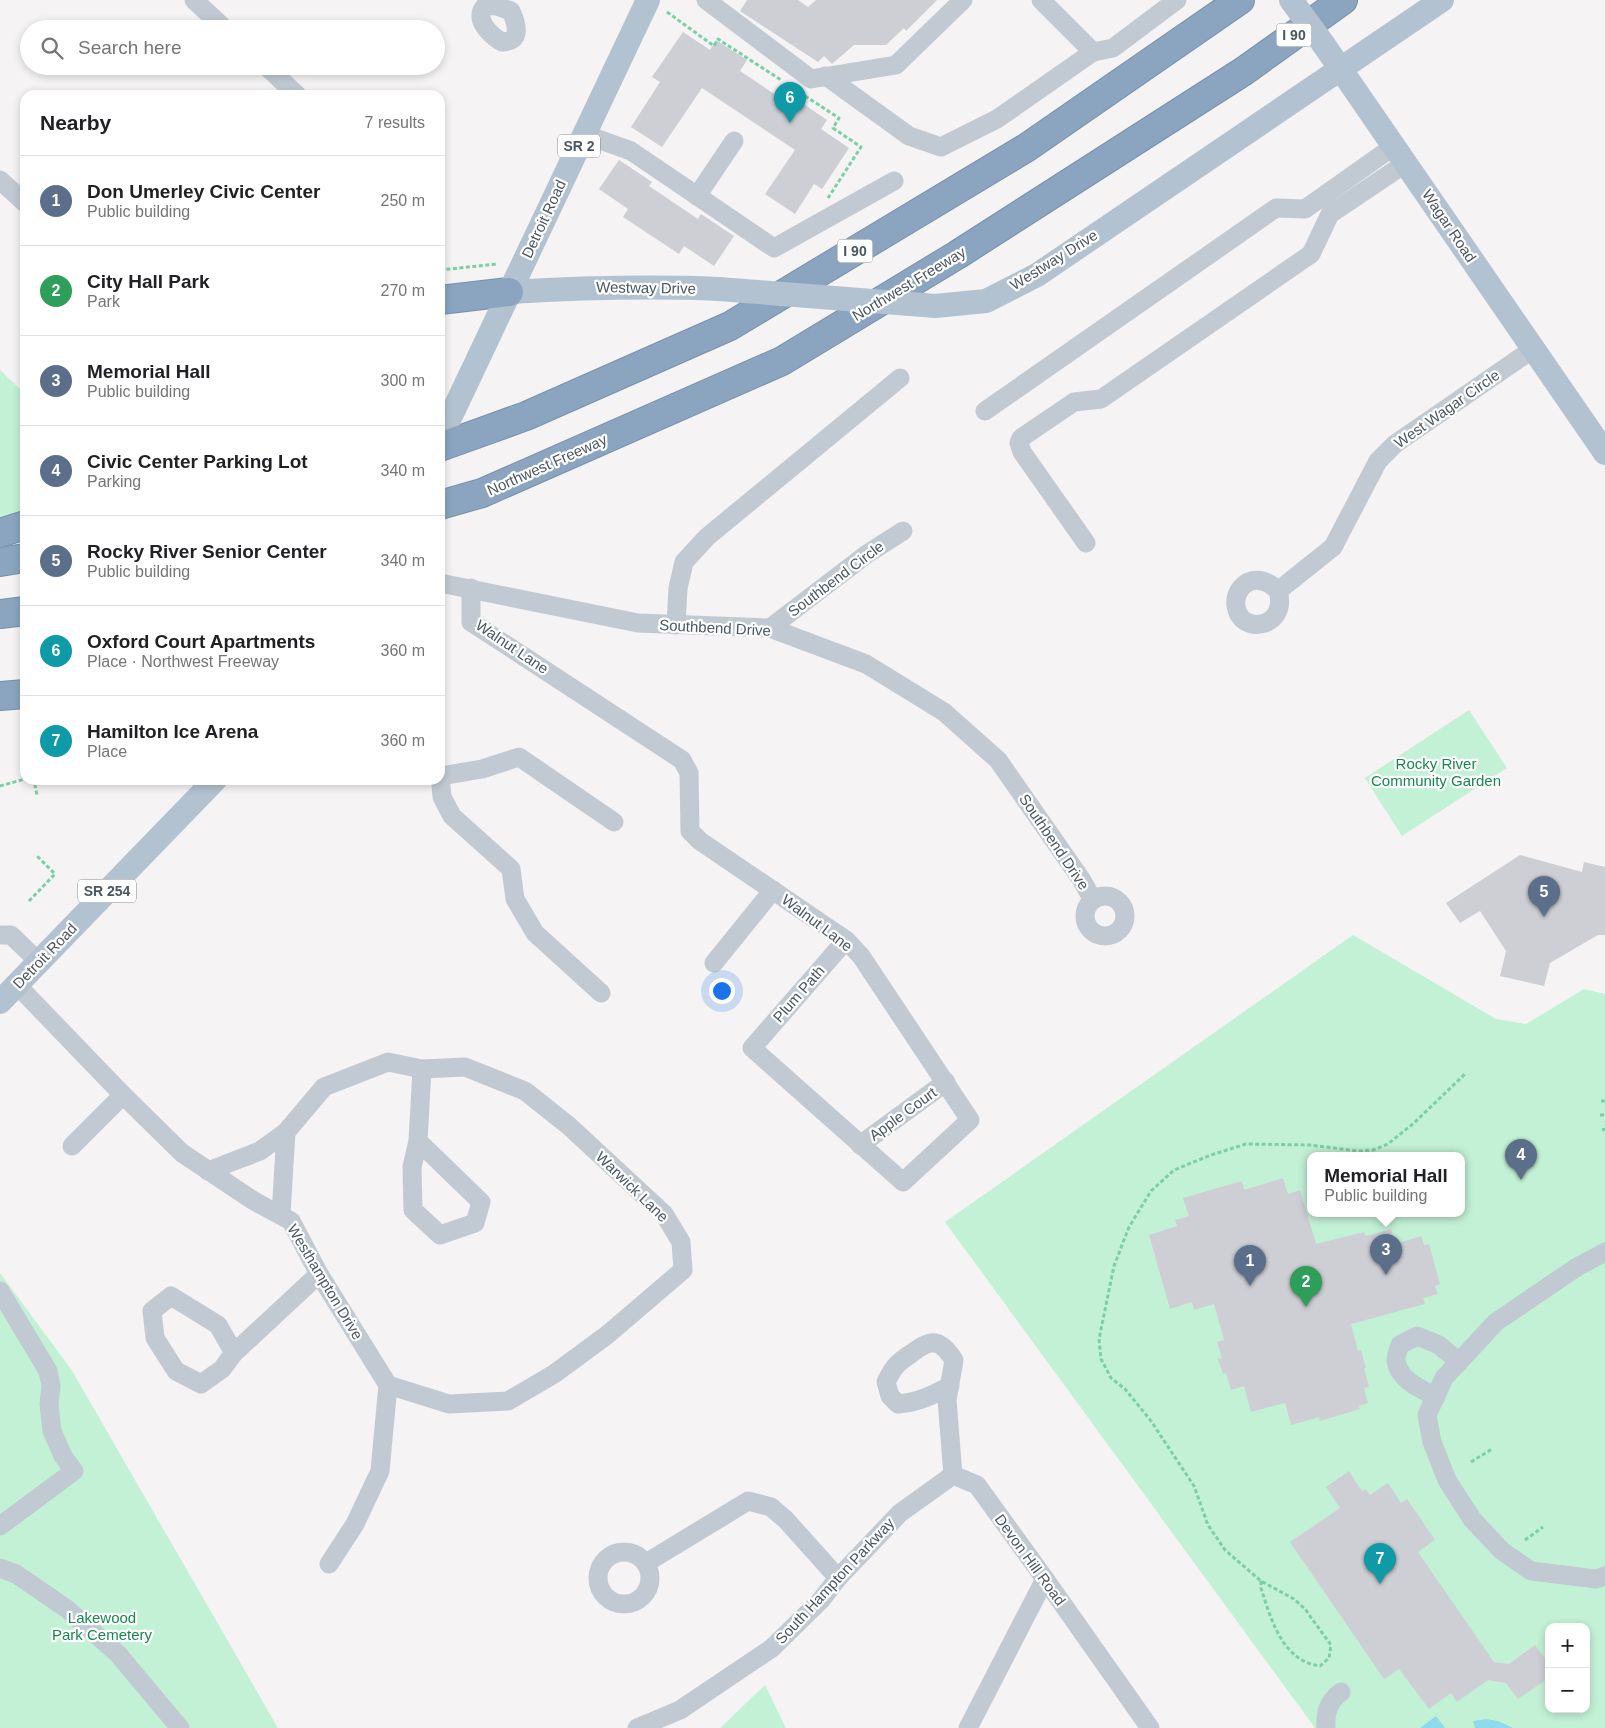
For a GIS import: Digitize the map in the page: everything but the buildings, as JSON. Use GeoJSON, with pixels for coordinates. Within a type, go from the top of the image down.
{"type":"FeatureCollection","features":[{"type":"Feature","properties":{"kind":"highway","name":"I 90"},"geometry":{"type":"LineString","coordinates":[[445,445],[526,416],[730,326],[1026,148],[1240,0]]}},
{"type":"Feature","properties":{"kind":"highway","name":"Northwest Freeway"},"geometry":{"type":"LineString","coordinates":[[445,504],[482,493],[782,361],[957,255],[1228,81],[1343,0]]}},
{"type":"Feature","properties":{"kind":"highway"},"geometry":{"type":"LineString","coordinates":[[445,299],[509,292]]}},
{"type":"Feature","properties":{"kind":"highway"},"geometry":{"type":"LineString","coordinates":[[0,533],[20,527]]}},
{"type":"Feature","properties":{"kind":"highway"},"geometry":{"type":"LineString","coordinates":[[0,562],[20,559]]}},
{"type":"Feature","properties":{"kind":"highway"},"geometry":{"type":"LineString","coordinates":[[0,614],[20,612]]}},
{"type":"Feature","properties":{"kind":"highway"},"geometry":{"type":"LineString","coordinates":[[0,696],[20,694]]}},
{"type":"Feature","properties":{"kind":"main road","name":"Wagar Road"},"geometry":{"type":"LineString","coordinates":[[1291,0],[1342,69],[1605,453]]}},
{"type":"Feature","properties":{"kind":"main road","name":"Westway Drive"},"geometry":{"type":"LineString","coordinates":[[509,292],[609,287],[656,287],[935,306],[986,300],[1037,275],[1442,0]]}},
{"type":"Feature","properties":{"kind":"main road","name":"Detroit Road"},"geometry":{"type":"LineString","coordinates":[[445,428],[584,134],[648,5]]}},
{"type":"Feature","properties":{"kind":"main road","name":"Detroit Road"},"geometry":{"type":"LineString","coordinates":[[0,1002],[210,785]]}},
{"type":"Feature","properties":{"kind":"street"},"geometry":{"type":"LineString","coordinates":[[194,0],[215,20]]}},
{"type":"Feature","properties":{"kind":"street"},"geometry":{"type":"LineString","coordinates":[[706,0],[812,78],[896,65],[963,0]]}},
{"type":"Feature","properties":{"kind":"street"},"geometry":{"type":"LineString","coordinates":[[1041,0],[1093,52]]}},
{"type":"Feature","properties":{"kind":"street"},"geometry":{"type":"LineString","coordinates":[[826,76],[909,136],[941,147],[996,119],[1093,52],[1112,48],[1177,0]]}},
{"type":"Feature","properties":{"kind":"street"},"geometry":{"type":"LineString","coordinates":[[276,75],[292,90]]}},
{"type":"Feature","properties":{"kind":"street"},"geometry":{"type":"LineString","coordinates":[[584,134],[631,151],[774,248],[894,181]]}},
{"type":"Feature","properties":{"kind":"street"},"geometry":{"type":"LineString","coordinates":[[697,196],[734,141]]}},
{"type":"Feature","properties":{"kind":"street"},"geometry":{"type":"LineString","coordinates":[[985,411],[1276,208],[1305,209],[1400,154]]}},
{"type":"Feature","properties":{"kind":"street"},"geometry":{"type":"LineString","coordinates":[[1086,543],[1022,452],[1019,443],[1021,438],[1074,402],[1101,399],[1310,254],[1330,214],[1400,154]]}},
{"type":"Feature","properties":{"kind":"street"},"geometry":{"type":"LineString","coordinates":[[0,180],[20,198]]}},
{"type":"Feature","properties":{"kind":"street","name":"West Wagar Circle"},"geometry":{"type":"LineString","coordinates":[[1278,591],[1333,547],[1378,461],[1395,444],[1533,349]]}},
{"type":"Feature","properties":{"kind":"street"},"geometry":{"type":"LineString","coordinates":[[676,625],[678,588],[684,562],[707,537],[900,378]]}},
{"type":"Feature","properties":{"kind":"street","name":"Southbend Circle"},"geometry":{"type":"LineString","coordinates":[[770,628],[868,554],[903,531]]}},
{"type":"Feature","properties":{"kind":"street","name":"Southbend Drive"},"geometry":{"type":"LineString","coordinates":[[445,584],[638,624],[770,628],[866,664],[944,712],[998,760],[1081,879],[1093,900]]}},
{"type":"Feature","properties":{"kind":"street","name":"Walnut Lane"},"geometry":{"type":"LineString","coordinates":[[472,588],[471,622],[682,760],[689,773],[690,831],[700,841],[846,940],[860,956],[970,1120],[903,1182],[752,1048]]}},
{"type":"Feature","properties":{"kind":"street"},"geometry":{"type":"LineString","coordinates":[[445,775],[482,769],[520,757],[614,822]]}},
{"type":"Feature","properties":{"kind":"street"},"geometry":{"type":"LineString","coordinates":[[441,785],[442,797],[452,816],[511,869],[515,899],[535,933],[601,993]]}},
{"type":"Feature","properties":{"kind":"street"},"geometry":{"type":"LineString","coordinates":[[714,963],[773,890]]}},
{"type":"Feature","properties":{"kind":"street"},"geometry":{"type":"LineString","coordinates":[[0,935],[11,935],[39,962]]}},
{"type":"Feature","properties":{"kind":"street","name":"Plum Path"},"geometry":{"type":"LineString","coordinates":[[752,1048],[846,940]]}},
{"type":"Feature","properties":{"kind":"street","name":"Westhampton Drive"},"geometry":{"type":"LineString","coordinates":[[17,985],[182,1153],[290,1221],[319,1274],[388,1385]]}},
{"type":"Feature","properties":{"kind":"street","name":"Warwick Lane"},"geometry":{"type":"LineString","coordinates":[[208,1170],[260,1151],[286,1132],[324,1087],[388,1062],[422,1069],[464,1067],[525,1091],[569,1126],[664,1214],[681,1242],[683,1270],[608,1336],[554,1374],[508,1401],[449,1404],[388,1385]]}},
{"type":"Feature","properties":{"kind":"street"},"geometry":{"type":"LineString","coordinates":[[418,1141],[481,1202],[475,1223],[440,1234],[413,1210],[412,1167],[418,1141],[422,1069]]}},
{"type":"Feature","properties":{"kind":"street","name":"Apple Court"},"geometry":{"type":"LineString","coordinates":[[860,1145],[946,1082]]}},
{"type":"Feature","properties":{"kind":"street"},"geometry":{"type":"LineString","coordinates":[[72,1146],[123,1095]]}},
{"type":"Feature","properties":{"kind":"street"},"geometry":{"type":"LineString","coordinates":[[281,1215],[286,1132]]}},
{"type":"Feature","properties":{"kind":"street"},"geometry":{"type":"LineString","coordinates":[[1605,1252],[1577,1267],[1496,1322],[1444,1378],[1427,1416],[1432,1442],[1447,1480],[1472,1519],[1502,1551],[1531,1571],[1596,1579],[1605,1576]]}},
{"type":"Feature","properties":{"kind":"street"},"geometry":{"type":"LineString","coordinates":[[234,1353],[218,1325],[171,1296],[152,1311],[155,1338],[176,1371],[201,1384],[222,1369],[234,1353],[319,1274]]}},
{"type":"Feature","properties":{"kind":"street"},"geometry":{"type":"LineString","coordinates":[[0,1291],[48,1371],[51,1386],[49,1404],[52,1431],[63,1456],[74,1472],[0,1526]]}},
{"type":"Feature","properties":{"kind":"street"},"geometry":{"type":"LineString","coordinates":[[1436,1397],[1408,1381],[1400,1371],[1396,1359],[1400,1345],[1417,1336],[1439,1345],[1459,1362]]}},
{"type":"Feature","properties":{"kind":"street"},"geometry":{"type":"LineString","coordinates":[[329,1564],[355,1524],[380,1471],[388,1385]]}},
{"type":"Feature","properties":{"kind":"street"},"geometry":{"type":"LineString","coordinates":[[950,1386],[947,1400],[954,1475]]}},
{"type":"Feature","properties":{"kind":"street","name":"South Hampton Parkway"},"geometry":{"type":"LineString","coordinates":[[637,1728],[680,1710],[772,1648],[821,1600],[838,1578],[900,1513],[954,1475]]}},
{"type":"Feature","properties":{"kind":"street","name":"Devon Hill Road"},"geometry":{"type":"LineString","coordinates":[[954,1475],[976,1485],[1150,1728]]}},
{"type":"Feature","properties":{"kind":"street"},"geometry":{"type":"LineString","coordinates":[[646,1563],[748,1501],[771,1507],[786,1520],[838,1578]]}},
{"type":"Feature","properties":{"kind":"street"},"geometry":{"type":"LineString","coordinates":[[0,1568],[16,1574],[67,1609],[118,1654],[180,1728]]}},
{"type":"Feature","properties":{"kind":"street"},"geometry":{"type":"LineString","coordinates":[[968,1728],[1045,1579]]}},
{"type":"Feature","properties":{"kind":"street"},"geometry":{"type":"LineString","coordinates":[[1326,1728],[1325,1714],[1332,1699],[1341,1692]]}},
{"type":"Feature","properties":{"kind":"path"},"geometry":{"type":"LineString","coordinates":[[648,5],[714,46],[718,39],[783,81]]}},
{"type":"Feature","properties":{"kind":"path"},"geometry":{"type":"LineString","coordinates":[[799,92],[839,118],[833,128],[861,147],[826,200]]}},
{"type":"Feature","properties":{"kind":"path"},"geometry":{"type":"LineString","coordinates":[[445,269],[496,264]]}},
{"type":"Feature","properties":{"kind":"path"},"geometry":{"type":"LineString","coordinates":[[0,786],[20,780]]}},
{"type":"Feature","properties":{"kind":"path"},"geometry":{"type":"LineString","coordinates":[[35,785],[37,795]]}},
{"type":"Feature","properties":{"kind":"path"},"geometry":{"type":"LineString","coordinates":[[29,901],[55,874],[37,856]]}},
{"type":"Feature","properties":{"kind":"path"},"geometry":{"type":"LineString","coordinates":[[1261,1581],[1261,1588],[1274,1628],[1289,1650],[1308,1665],[1320,1666],[1329,1658],[1331,1645],[1305,1608],[1294,1599],[1261,1581],[1225,1550],[1208,1525],[1194,1486],[1151,1421],[1125,1389],[1111,1378],[1101,1359],[1099,1339],[1114,1266],[1130,1228],[1151,1191],[1174,1170],[1210,1154],[1246,1144],[1310,1145],[1358,1151],[1373,1150],[1388,1144],[1414,1123],[1465,1074]]}},
{"type":"Feature","properties":{"kind":"path"},"geometry":{"type":"LineString","coordinates":[[1471,1462],[1492,1449]]}},
{"type":"Feature","properties":{"kind":"path"},"geometry":{"type":"LineString","coordinates":[[1525,1540],[1543,1527]]}},
{"type":"Feature","properties":{"kind":"green space"},"geometry":{"type":"Polygon","coordinates":[[[0,370],[20,389],[20,512],[0,520],[0,370]]]}},
{"type":"Feature","properties":{"kind":"green space","name":"Rocky River Community Garden"},"geometry":{"type":"Polygon","coordinates":[[[1469,710],[1507,768],[1402,836],[1365,778],[1469,710]]]}},
{"type":"Feature","properties":{"kind":"green space"},"geometry":{"type":"Polygon","coordinates":[[[1353,935],[1496,1019],[1526,1024],[1584,989],[1605,994],[1605,1728],[1315,1728],[945,1222],[1353,935]]]}},
{"type":"Feature","properties":{"kind":"green space","name":"Lakewood Park Cemetery"},"geometry":{"type":"Polygon","coordinates":[[[0,1273],[71,1369],[278,1728],[0,1728],[0,1273]]]}},
{"type":"Feature","properties":{"kind":"green space"},"geometry":{"type":"Polygon","coordinates":[[[765,1685],[786,1728],[720,1728],[765,1685]]]}},
{"type":"Feature","properties":{"kind":"water"},"geometry":{"type":"Polygon","coordinates":[[[1436,1716],[1445,1728],[1420,1728],[1436,1716]]]}},
{"type":"Feature","properties":{"kind":"water"},"geometry":{"type":"Polygon","coordinates":[[[1486,1719],[1498,1721],[1513,1728],[1475,1728],[1473,1721],[1486,1719]]]}},
{"type":"Feature","properties":{"kind":"place","name":"Oxford Court Apartments"},"geometry":{"type":"Point","coordinates":[790,123]}},
{"type":"Feature","properties":{"kind":"place","name":"Rocky River Senior Center"},"geometry":{"type":"Point","coordinates":[1544,917]}},
{"type":"Feature","properties":{"kind":"place","name":"Civic Center Parking Lot"},"geometry":{"type":"Point","coordinates":[1521,1180]}},
{"type":"Feature","properties":{"kind":"place","name":"Memorial Hall"},"geometry":{"type":"Point","coordinates":[1386,1275]}},
{"type":"Feature","properties":{"kind":"place","name":"Don Umerley Civic Center"},"geometry":{"type":"Point","coordinates":[1250,1286]}},
{"type":"Feature","properties":{"kind":"place","name":"City Hall Park"},"geometry":{"type":"Point","coordinates":[1306,1307]}},
{"type":"Feature","properties":{"kind":"place","name":"Hamilton Ice Arena"},"geometry":{"type":"Point","coordinates":[1380,1584]}}]}
